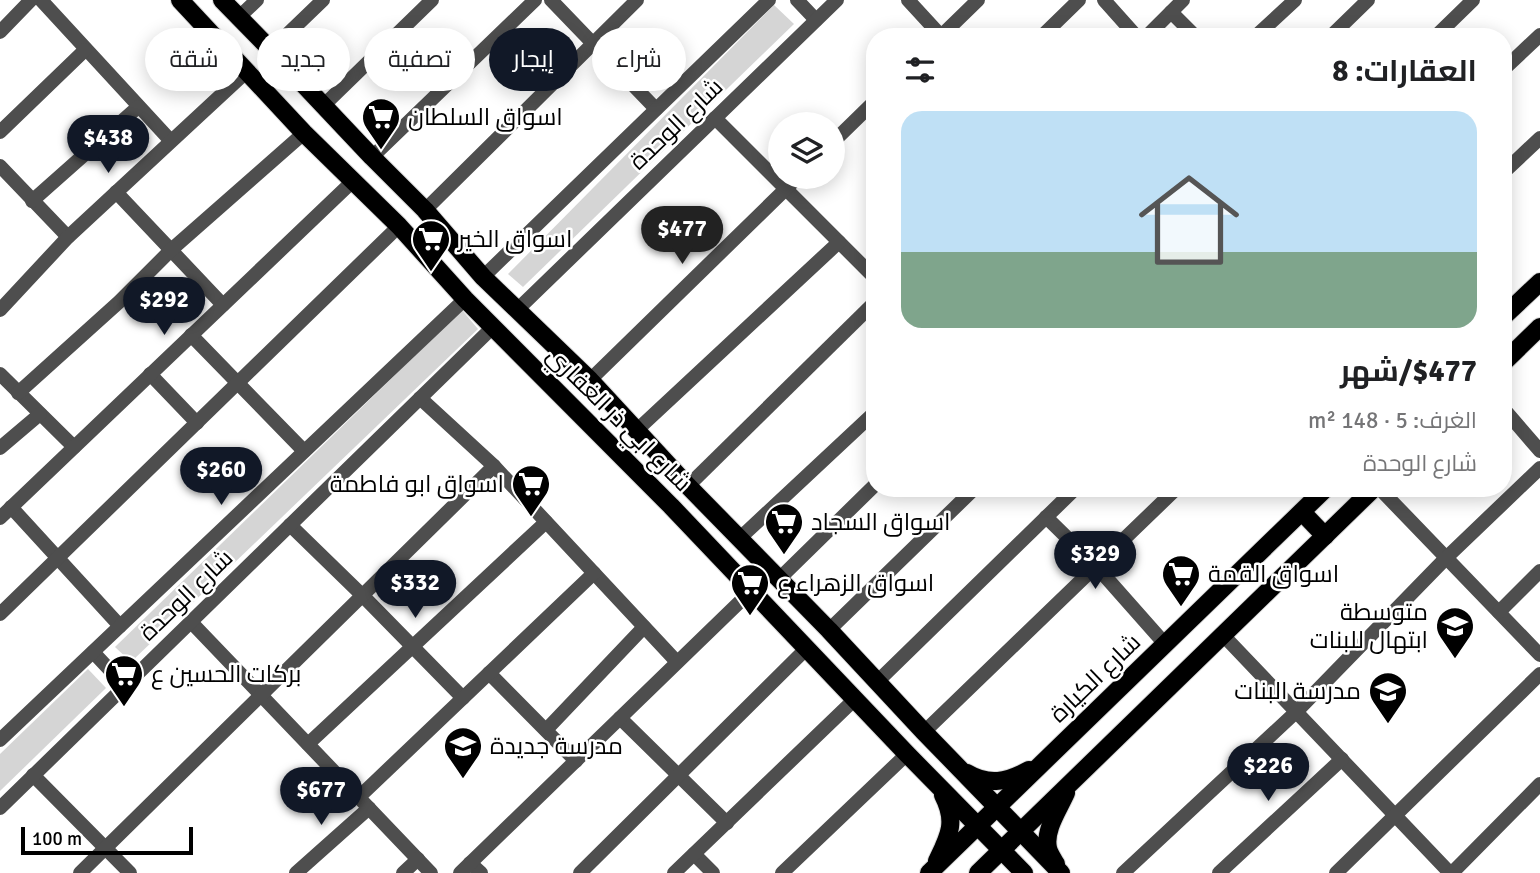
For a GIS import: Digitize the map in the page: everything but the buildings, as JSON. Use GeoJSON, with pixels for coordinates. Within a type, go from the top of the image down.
{"type":"FeatureCollection","features":[{"type":"Feature","properties":{"kind":"main road","name":"شارع ابي ذر الغفاري"},"geometry":{"type":"LineString","coordinates":[[180,0],[304,133],[399,226],[465,299],[671,506],[1024,873]]}},
{"type":"Feature","properties":{"kind":"main road","name":"شارع ابي ذر الغفاري"},"geometry":{"type":"LineString","coordinates":[[222,0],[257,36]]}},
{"type":"Feature","properties":{"kind":"main road"},"geometry":{"type":"LineString","coordinates":[[281,108],[298,91]]}},
{"type":"Feature","properties":{"kind":"main road","name":"شارع ابي ذر الغفاري"},"geometry":{"type":"LineString","coordinates":[[309,91],[425,210],[483,276],[590,380],[688,486],[1060,872]]}},
{"type":"Feature","properties":{"kind":"main road"},"geometry":{"type":"LineString","coordinates":[[1512,308],[1540,282]]}},
{"type":"Feature","properties":{"kind":"main road"},"geometry":{"type":"LineString","coordinates":[[1512,354],[1540,327]]}},
{"type":"Feature","properties":{"kind":"main road","name":"شارع الكيارة"},"geometry":{"type":"LineString","coordinates":[[932,871],[1302,512],[1313,497]]}},
{"type":"Feature","properties":{"kind":"main road"},"geometry":{"type":"LineString","coordinates":[[978,873],[1367,497]]}},
{"type":"Feature","properties":{"kind":"main road"},"geometry":{"type":"LineString","coordinates":[[1302,512],[1325,536]]}},
{"type":"Feature","properties":{"kind":"main road"},"geometry":{"type":"LineString","coordinates":[[784,625],[804,605]]}},
{"type":"Feature","properties":{"kind":"main road"},"geometry":{"type":"LineString","coordinates":[[958,767],[979,780],[991,782],[1020,775],[1042,764]]}},
{"type":"Feature","properties":{"kind":"main road"},"geometry":{"type":"LineString","coordinates":[[1060,872],[1048,849],[1048,836],[1071,782]]}},
{"type":"Feature","properties":{"kind":"main road"},"geometry":{"type":"LineString","coordinates":[[932,871],[952,820],[949,806],[936,783]]}},
{"type":"Feature","properties":{"kind":"street"},"geometry":{"type":"LineString","coordinates":[[0,32],[32,0]]}},
{"type":"Feature","properties":{"kind":"street"},"geometry":{"type":"LineString","coordinates":[[41,0],[170,140]]}},
{"type":"Feature","properties":{"kind":"street"},"geometry":{"type":"LineString","coordinates":[[239,17],[257,0]]}},
{"type":"Feature","properties":{"kind":"street"},"geometry":{"type":"LineString","coordinates":[[294,28],[323,0]]}},
{"type":"Feature","properties":{"kind":"street"},"geometry":{"type":"LineString","coordinates":[[323,106],[432,0]]}},
{"type":"Feature","properties":{"kind":"street"},"geometry":{"type":"LineString","coordinates":[[372,158],[536,0]]}},
{"type":"Feature","properties":{"kind":"street"},"geometry":{"type":"LineString","coordinates":[[551,0],[592,41]]}},
{"type":"Feature","properties":{"kind":"street"},"geometry":{"type":"LineString","coordinates":[[609,28],[637,0]]}},
{"type":"Feature","properties":{"kind":"street","name":"شارع الوحدة"},"geometry":{"type":"LineString","coordinates":[[483,276],[769,0]]}},
{"type":"Feature","properties":{"kind":"street"},"geometry":{"type":"LineString","coordinates":[[797,0],[816,20]]}},
{"type":"Feature","properties":{"kind":"street","name":"شارع الوحدة"},"geometry":{"type":"LineString","coordinates":[[517,310],[837,0]]}},
{"type":"Feature","properties":{"kind":"street"},"geometry":{"type":"LineString","coordinates":[[908,0],[934,28]]}},
{"type":"Feature","properties":{"kind":"street"},"geometry":{"type":"LineString","coordinates":[[949,28],[978,0]]}},
{"type":"Feature","properties":{"kind":"street"},"geometry":{"type":"LineString","coordinates":[[1050,28],[1079,0]]}},
{"type":"Feature","properties":{"kind":"street"},"geometry":{"type":"LineString","coordinates":[[1104,0],[1129,28]]}},
{"type":"Feature","properties":{"kind":"street"},"geometry":{"type":"LineString","coordinates":[[1155,28],[1183,0]]}},
{"type":"Feature","properties":{"kind":"street"},"geometry":{"type":"LineString","coordinates":[[1265,28],[1295,0]]}},
{"type":"Feature","properties":{"kind":"street"},"geometry":{"type":"LineString","coordinates":[[1339,28],[1368,0]]}},
{"type":"Feature","properties":{"kind":"street"},"geometry":{"type":"LineString","coordinates":[[1444,28],[1473,0]]}},
{"type":"Feature","properties":{"kind":"street"},"geometry":{"type":"LineString","coordinates":[[1171,12],[1187,28]]}},
{"type":"Feature","properties":{"kind":"street"},"geometry":{"type":"LineString","coordinates":[[1512,62],[1540,35]]}},
{"type":"Feature","properties":{"kind":"street"},"geometry":{"type":"LineString","coordinates":[[425,210],[592,45]]}},
{"type":"Feature","properties":{"kind":"street"},"geometry":{"type":"LineString","coordinates":[[0,132],[85,50]]}},
{"type":"Feature","properties":{"kind":"street"},"geometry":{"type":"LineString","coordinates":[[0,310],[68,237],[246,72]]}},
{"type":"Feature","properties":{"kind":"street"},"geometry":{"type":"LineString","coordinates":[[639,91],[656,109]]}},
{"type":"Feature","properties":{"kind":"street"},"geometry":{"type":"LineString","coordinates":[[32,201],[138,107]]}},
{"type":"Feature","properties":{"kind":"street"},"geometry":{"type":"LineString","coordinates":[[845,130],[866,110]]}},
{"type":"Feature","properties":{"kind":"street"},"geometry":{"type":"LineString","coordinates":[[715,118],[768,170]]}},
{"type":"Feature","properties":{"kind":"street"},"geometry":{"type":"LineString","coordinates":[[18,393],[119,302],[171,250],[304,133]]}},
{"type":"Feature","properties":{"kind":"street"},"geometry":{"type":"LineString","coordinates":[[1512,164],[1540,138]]}},
{"type":"Feature","properties":{"kind":"street"},"geometry":{"type":"LineString","coordinates":[[0,166],[68,237]]}},
{"type":"Feature","properties":{"kind":"street"},"geometry":{"type":"LineString","coordinates":[[0,518],[353,181]]}},
{"type":"Feature","properties":{"kind":"street"},"geometry":{"type":"LineString","coordinates":[[590,380],[785,189]]}},
{"type":"Feature","properties":{"kind":"street"},"geometry":{"type":"LineString","coordinates":[[787,189],[866,269]]}},
{"type":"Feature","properties":{"kind":"street"},"geometry":{"type":"LineString","coordinates":[[116,192],[223,305]]}},
{"type":"Feature","properties":{"kind":"street"},"geometry":{"type":"LineString","coordinates":[[0,614],[399,226]]}},
{"type":"Feature","properties":{"kind":"street"},"geometry":{"type":"LineString","coordinates":[[637,430],[839,242]]}},
{"type":"Feature","properties":{"kind":"street","name":"شارع الوحدة"},"geometry":{"type":"LineString","coordinates":[[0,740],[465,299]]}},
{"type":"Feature","properties":{"kind":"street"},"geometry":{"type":"LineString","coordinates":[[688,486],[866,311]]}},
{"type":"Feature","properties":{"kind":"street","name":"شارع الوحدة"},"geometry":{"type":"LineString","coordinates":[[0,808],[494,327]]}},
{"type":"Feature","properties":{"kind":"street"},"geometry":{"type":"LineString","coordinates":[[191,335],[304,451]]}},
{"type":"Feature","properties":{"kind":"street"},"geometry":{"type":"LineString","coordinates":[[0,374],[74,447]]}},
{"type":"Feature","properties":{"kind":"street"},"geometry":{"type":"LineString","coordinates":[[150,374],[197,423]]}},
{"type":"Feature","properties":{"kind":"street"},"geometry":{"type":"LineString","coordinates":[[420,398],[495,466],[677,662]]}},
{"type":"Feature","properties":{"kind":"street"},"geometry":{"type":"LineString","coordinates":[[1,444],[40,414]]}},
{"type":"Feature","properties":{"kind":"street"},"geometry":{"type":"LineString","coordinates":[[1512,418],[1540,451]]}},
{"type":"Feature","properties":{"kind":"street"},"geometry":{"type":"LineString","coordinates":[[740,538],[866,420]]}},
{"type":"Feature","properties":{"kind":"street"},"geometry":{"type":"LineString","coordinates":[[80,873],[495,466]]}},
{"type":"Feature","properties":{"kind":"street"},"geometry":{"type":"LineString","coordinates":[[1512,495],[1540,468]]}},
{"type":"Feature","properties":{"kind":"street"},"geometry":{"type":"LineString","coordinates":[[779,579],[866,494]]}},
{"type":"Feature","properties":{"kind":"street"},"geometry":{"type":"LineString","coordinates":[[829,630],[966,497]]}},
{"type":"Feature","properties":{"kind":"street"},"geometry":{"type":"LineString","coordinates":[[877,682],[1067,497]]}},
{"type":"Feature","properties":{"kind":"street"},"geometry":{"type":"LineString","coordinates":[[924,732],[1168,497]]}},
{"type":"Feature","properties":{"kind":"street"},"geometry":{"type":"LineString","coordinates":[[1386,497],[1540,655]]}},
{"type":"Feature","properties":{"kind":"street"},"geometry":{"type":"LineString","coordinates":[[1123,873],[1296,712],[1446,558],[1510,497]]}},
{"type":"Feature","properties":{"kind":"street"},"geometry":{"type":"LineString","coordinates":[[11,507],[120,626]]}},
{"type":"Feature","properties":{"kind":"street"},"geometry":{"type":"LineString","coordinates":[[1046,517],[1097,566],[1165,644]]}},
{"type":"Feature","properties":{"kind":"street"},"geometry":{"type":"LineString","coordinates":[[308,744],[546,522]]}},
{"type":"Feature","properties":{"kind":"street"},"geometry":{"type":"LineString","coordinates":[[290,525],[463,698]]}},
{"type":"Feature","properties":{"kind":"street"},"geometry":{"type":"LineString","coordinates":[[1499,612],[1540,571]]}},
{"type":"Feature","properties":{"kind":"street"},"geometry":{"type":"LineString","coordinates":[[296,873],[463,698],[594,573]]}},
{"type":"Feature","properties":{"kind":"street"},"geometry":{"type":"LineString","coordinates":[[470,870],[576,761],[751,591]]}},
{"type":"Feature","properties":{"kind":"street"},"geometry":{"type":"LineString","coordinates":[[191,622],[431,873]]}},
{"type":"Feature","properties":{"kind":"street"},"geometry":{"type":"LineString","coordinates":[[546,730],[644,627]]}},
{"type":"Feature","properties":{"kind":"street"},"geometry":{"type":"LineString","coordinates":[[1223,635],[1451,873],[1540,784]]}},
{"type":"Feature","properties":{"kind":"street"},"geometry":{"type":"LineString","coordinates":[[580,873],[807,648]]}},
{"type":"Feature","properties":{"kind":"street"},"geometry":{"type":"LineString","coordinates":[[93,652],[125,686]]}},
{"type":"Feature","properties":{"kind":"street"},"geometry":{"type":"LineString","coordinates":[[489,673],[576,761]]}},
{"type":"Feature","properties":{"kind":"street"},"geometry":{"type":"LineString","coordinates":[[1336,873],[1540,674]]}},
{"type":"Feature","properties":{"kind":"street"},"geometry":{"type":"LineString","coordinates":[[674,873],[855,699]]}},
{"type":"Feature","properties":{"kind":"street"},"geometry":{"type":"LineString","coordinates":[[620,718],[727,823]]}},
{"type":"Feature","properties":{"kind":"street"},"geometry":{"type":"LineString","coordinates":[[782,873],[907,754]]}},
{"type":"Feature","properties":{"kind":"street"},"geometry":{"type":"LineString","coordinates":[[1219,873],[1342,759]]}},
{"type":"Feature","properties":{"kind":"street"},"geometry":{"type":"LineString","coordinates":[[33,775],[130,873]]}},
{"type":"Feature","properties":{"kind":"street"},"geometry":{"type":"LineString","coordinates":[[694,855],[713,873]]}},
{"type":"Feature","properties":{"kind":"street"},"geometry":{"type":"LineString","coordinates":[[403,873],[418,859]]}},
{"type":"Feature","properties":{"kind":"shaded area"},"geometry":{"type":"Polygon","coordinates":[[[774,5],[794,24],[523,287],[508,274],[774,5]]]}},
{"type":"Feature","properties":{"kind":"shaded area"},"geometry":{"type":"Polygon","coordinates":[[[462,310],[478,329],[131,662],[115,647],[462,310]]]}},
{"type":"Feature","properties":{"kind":"shaded area"},"geometry":{"type":"Polygon","coordinates":[[[88,669],[106,688],[0,791],[0,754],[88,669]]]}},
{"type":"Feature","properties":{"kind":"place","name":"اسواق السلطان"},"geometry":{"type":"Point","coordinates":[381,151]}},
{"type":"Feature","properties":{"kind":"place","name":"اسواق الخير"},"geometry":{"type":"Point","coordinates":[431,273]}},
{"type":"Feature","properties":{"kind":"place","name":"اسواق ابو فاطمة"},"geometry":{"type":"Point","coordinates":[531,518]}},
{"type":"Feature","properties":{"kind":"place","name":"اسواق السجاد"},"geometry":{"type":"Point","coordinates":[784,556]}},
{"type":"Feature","properties":{"kind":"place","name":"اسواق القمة"},"geometry":{"type":"Point","coordinates":[1181,608]}},
{"type":"Feature","properties":{"kind":"place","name":"اسواق الزهراء ع"},"geometry":{"type":"Point","coordinates":[750,617]}},
{"type":"Feature","properties":{"kind":"place","name":"متوسطة ابتهال للبنات"},"geometry":{"type":"Point","coordinates":[1455,660]}},
{"type":"Feature","properties":{"kind":"place","name":"بركات الحسين ع"},"geometry":{"type":"Point","coordinates":[124,708]}},
{"type":"Feature","properties":{"kind":"place","name":"مدرسة البنات"},"geometry":{"type":"Point","coordinates":[1388,725]}},
{"type":"Feature","properties":{"kind":"place","name":"مدرسة جديدة"},"geometry":{"type":"Point","coordinates":[463,780]}}]}
